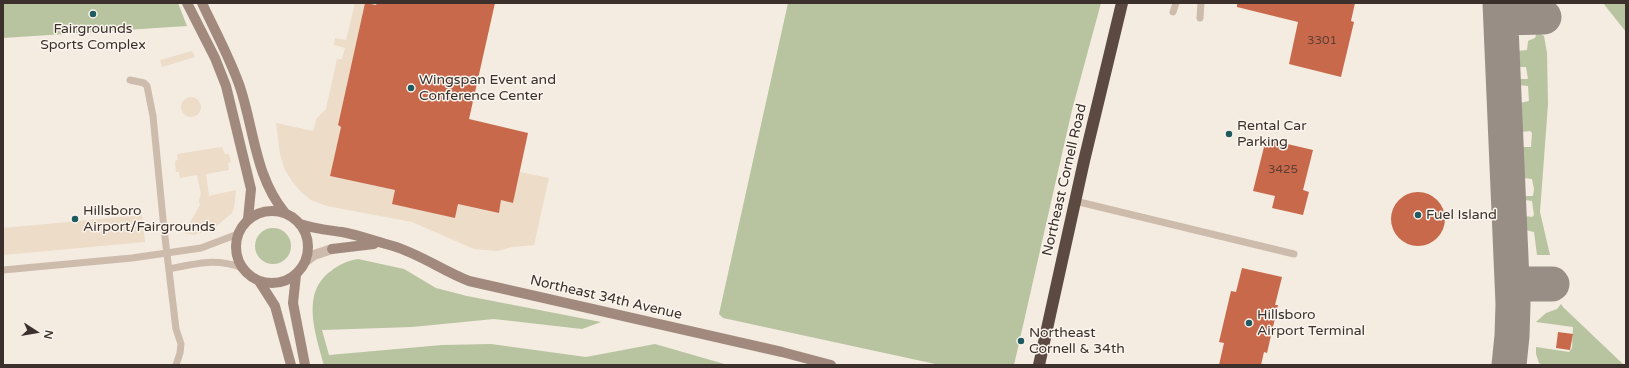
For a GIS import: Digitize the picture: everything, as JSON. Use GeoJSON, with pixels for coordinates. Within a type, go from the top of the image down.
{"type":"FeatureCollection","features":[{"type":"Feature","properties":{"kind":"highway","name":"Northeast Cornell Road"},"geometry":{"type":"LineString","coordinates":[[1039,365],[1075,201],[1122,3]]}},
{"type":"Feature","properties":{"kind":"street"},"geometry":{"type":"LineString","coordinates":[[187,3],[226,86],[251,188],[248,219],[238,234],[236,252],[243,268],[259,281],[275,306],[291,365]]}},
{"type":"Feature","properties":{"kind":"street"},"geometry":{"type":"LineString","coordinates":[[202,3],[240,87],[266,185],[274,200],[285,213],[300,224],[306,233],[308,242],[306,261],[296,275],[293,303],[305,365]]}},
{"type":"Feature","properties":{"kind":"street"},"geometry":{"type":"LineString","coordinates":[[248,219],[264,212],[285,213]]}},
{"type":"Feature","properties":{"kind":"street","name":"Northeast 34th Avenue"},"geometry":{"type":"LineString","coordinates":[[300,224],[315,229],[344,232],[407,251],[469,281],[774,350],[831,365]]}},
{"type":"Feature","properties":{"kind":"street","name":"Northeast 34th Avenue"},"geometry":{"type":"LineString","coordinates":[[306,261],[314,255],[332,248],[380,243]]}},
{"type":"Feature","properties":{"kind":"street"},"geometry":{"type":"LineString","coordinates":[[259,281],[270,283],[280,282],[296,275]]}},
{"type":"Feature","properties":{"kind":"lane"},"geometry":{"type":"LineString","coordinates":[[1173,12],[1176,3]]}},
{"type":"Feature","properties":{"kind":"lane"},"geometry":{"type":"LineString","coordinates":[[1200,18],[1201,3]]}},
{"type":"Feature","properties":{"kind":"lane"},"geometry":{"type":"LineString","coordinates":[[130,80],[144,83],[149,91],[153,116],[166,252],[176,329],[181,344],[176,365]]}},
{"type":"Feature","properties":{"kind":"lane"},"geometry":{"type":"LineString","coordinates":[[1075,201],[1294,254]]}},
{"type":"Feature","properties":{"kind":"lane"},"geometry":{"type":"LineString","coordinates":[[3,270],[132,258],[212,245],[238,234]]}},
{"type":"Feature","properties":{"kind":"lane"},"geometry":{"type":"LineString","coordinates":[[169,269],[214,261],[228,263],[243,268]]}},
{"type":"Feature","properties":{"kind":"green space","name":"Fairgrounds Sports Complex"},"geometry":{"type":"Polygon","coordinates":[[[3,3],[178,3],[187,26],[3,38],[3,3]]]}},
{"type":"Feature","properties":{"kind":"green space"},"geometry":{"type":"Polygon","coordinates":[[[788,3],[1101,3],[1072,110],[1014,365],[940,365],[723,318],[719,314],[788,3]]]}},
{"type":"Feature","properties":{"kind":"green space"},"geometry":{"type":"Polygon","coordinates":[[[1603,3],[1626,3],[1626,32],[1603,3]]]}},
{"type":"Feature","properties":{"kind":"green space"},"geometry":{"type":"Polygon","coordinates":[[[1537,32],[1544,36],[1547,53],[1548,104],[1540,212],[1550,255],[1537,255],[1534,232],[1525,230],[1525,216],[1532,217],[1534,215],[1532,201],[1525,200],[1524,196],[1533,196],[1534,189],[1532,179],[1524,178],[1522,147],[1531,147],[1532,133],[1530,131],[1521,132],[1520,103],[1529,101],[1528,86],[1519,85],[1519,79],[1528,79],[1526,67],[1519,67],[1518,51],[1527,50],[1528,41],[1535,38],[1537,32]]]}},
{"type":"Feature","properties":{"kind":"green space"},"geometry":{"type":"Polygon","coordinates":[[[270,228],[276,228],[286,233],[291,246],[286,259],[276,264],[270,264],[260,259],[255,249],[255,243],[260,233],[270,228]]]}},
{"type":"Feature","properties":{"kind":"green space"},"geometry":{"type":"Polygon","coordinates":[[[358,259],[404,269],[436,288],[467,296],[601,322],[582,329],[494,319],[412,327],[322,330],[329,355],[442,345],[491,344],[586,357],[655,344],[728,365],[324,365],[317,341],[313,315],[313,302],[316,291],[321,280],[337,266],[358,259]]]}},
{"type":"Feature","properties":{"kind":"green space"},"geometry":{"type":"Polygon","coordinates":[[[1561,304],[1624,365],[1542,365],[1539,363],[1536,354],[1536,347],[1569,352],[1572,348],[1573,327],[1536,322],[1546,313],[1557,309],[1561,304]]]}},
{"type":"Feature","properties":{"kind":"shaded area"},"geometry":{"type":"Polygon","coordinates":[[[355,3],[365,3],[338,124],[341,127],[330,176],[395,190],[393,204],[455,218],[458,204],[499,213],[501,200],[513,203],[520,172],[549,178],[534,245],[512,247],[497,251],[474,249],[412,222],[327,206],[311,200],[301,192],[292,181],[285,170],[280,154],[276,123],[313,131],[317,118],[326,109],[337,59],[342,59],[345,48],[334,45],[335,38],[346,40],[355,3]]]}},
{"type":"Feature","properties":{"kind":"shaded area"},"geometry":{"type":"Polygon","coordinates":[[[192,51],[195,57],[162,67],[160,60],[192,51]]]}},
{"type":"Feature","properties":{"kind":"shaded area"},"geometry":{"type":"Polygon","coordinates":[[[191,97],[198,100],[201,107],[198,114],[191,117],[184,114],[181,107],[184,100],[191,97]]]}},
{"type":"Feature","properties":{"kind":"shaded area"},"geometry":{"type":"Polygon","coordinates":[[[222,147],[225,154],[229,154],[231,162],[228,163],[229,170],[206,174],[209,196],[236,190],[232,213],[214,228],[194,235],[185,233],[181,226],[191,221],[200,205],[199,201],[201,194],[197,175],[180,178],[179,172],[176,172],[175,161],[178,160],[177,154],[222,147]]]}},
{"type":"Feature","properties":{"kind":"shaded area"},"geometry":{"type":"Polygon","coordinates":[[[142,215],[145,242],[3,255],[3,228],[142,215]]]}},
{"type":"Feature","properties":{"kind":"building","name":"Wingspan Event and Conference Center"},"geometry":{"type":"Polygon","coordinates":[[[365,3],[376,5],[377,3],[495,3],[469,119],[528,133],[513,203],[501,200],[499,213],[458,204],[455,218],[392,204],[395,190],[330,176],[341,127],[338,125],[365,3]]]}},
{"type":"Feature","properties":{"kind":"building"},"geometry":{"type":"Polygon","coordinates":[[[1237,3],[1355,3],[1351,21],[1354,22],[1341,77],[1289,64],[1298,22],[1237,7],[1237,3]]]}},
{"type":"Feature","properties":{"kind":"building"},"geometry":{"type":"Polygon","coordinates":[[[1266,139],[1313,150],[1303,190],[1309,192],[1303,215],[1272,208],[1275,196],[1253,191],[1266,139]]]}},
{"type":"Feature","properties":{"kind":"building","name":"Fuel Island"},"geometry":{"type":"Polygon","coordinates":[[[1413,192],[1423,192],[1433,196],[1441,204],[1445,214],[1445,224],[1441,234],[1433,242],[1423,246],[1413,246],[1403,242],[1395,234],[1391,224],[1391,214],[1395,204],[1403,196],[1413,192]]]}},
{"type":"Feature","properties":{"kind":"building","name":"Hillsboro Airport Terminal"},"geometry":{"type":"Polygon","coordinates":[[[1242,268],[1282,277],[1275,305],[1278,305],[1267,353],[1264,352],[1261,365],[1219,365],[1224,343],[1219,342],[1231,291],[1236,292],[1242,268]]]}},
{"type":"Feature","properties":{"kind":"building"},"geometry":{"type":"Polygon","coordinates":[[[1558,332],[1573,334],[1570,350],[1556,348],[1558,332]]]}},
{"type":"Feature","properties":{"kind":"taxiway"},"geometry":{"type":"LineString","coordinates":[[1500,3],[1513,304],[1509,365]]}},
{"type":"Feature","properties":{"kind":"taxiway"},"geometry":{"type":"LineString","coordinates":[[1501,18],[1544,17]]}},
{"type":"Feature","properties":{"kind":"taxiway"},"geometry":{"type":"LineString","coordinates":[[1513,284],[1552,284]]}},
{"type":"Feature","properties":{"kind":"place","name":"Fairgrounds Sports Complex"},"geometry":{"type":"Point","coordinates":[93,14]}},
{"type":"Feature","properties":{"kind":"place","name":"Wingspan Event and Conference Center"},"geometry":{"type":"Point","coordinates":[411,88]}},
{"type":"Feature","properties":{"kind":"place","name":"Rental Car Parking"},"geometry":{"type":"Point","coordinates":[1229,134]}},
{"type":"Feature","properties":{"kind":"place","name":"Fuel Island"},"geometry":{"type":"Point","coordinates":[1418,215]}},
{"type":"Feature","properties":{"kind":"place","name":"Hillsboro Airport/Fairgrounds"},"geometry":{"type":"Point","coordinates":[75,219]}},
{"type":"Feature","properties":{"kind":"place","name":"Hillsboro Airport Terminal"},"geometry":{"type":"Point","coordinates":[1249,323]}},
{"type":"Feature","properties":{"kind":"place","name":"Northeast Cornell & 34th"},"geometry":{"type":"Point","coordinates":[1021,341]}}]}
